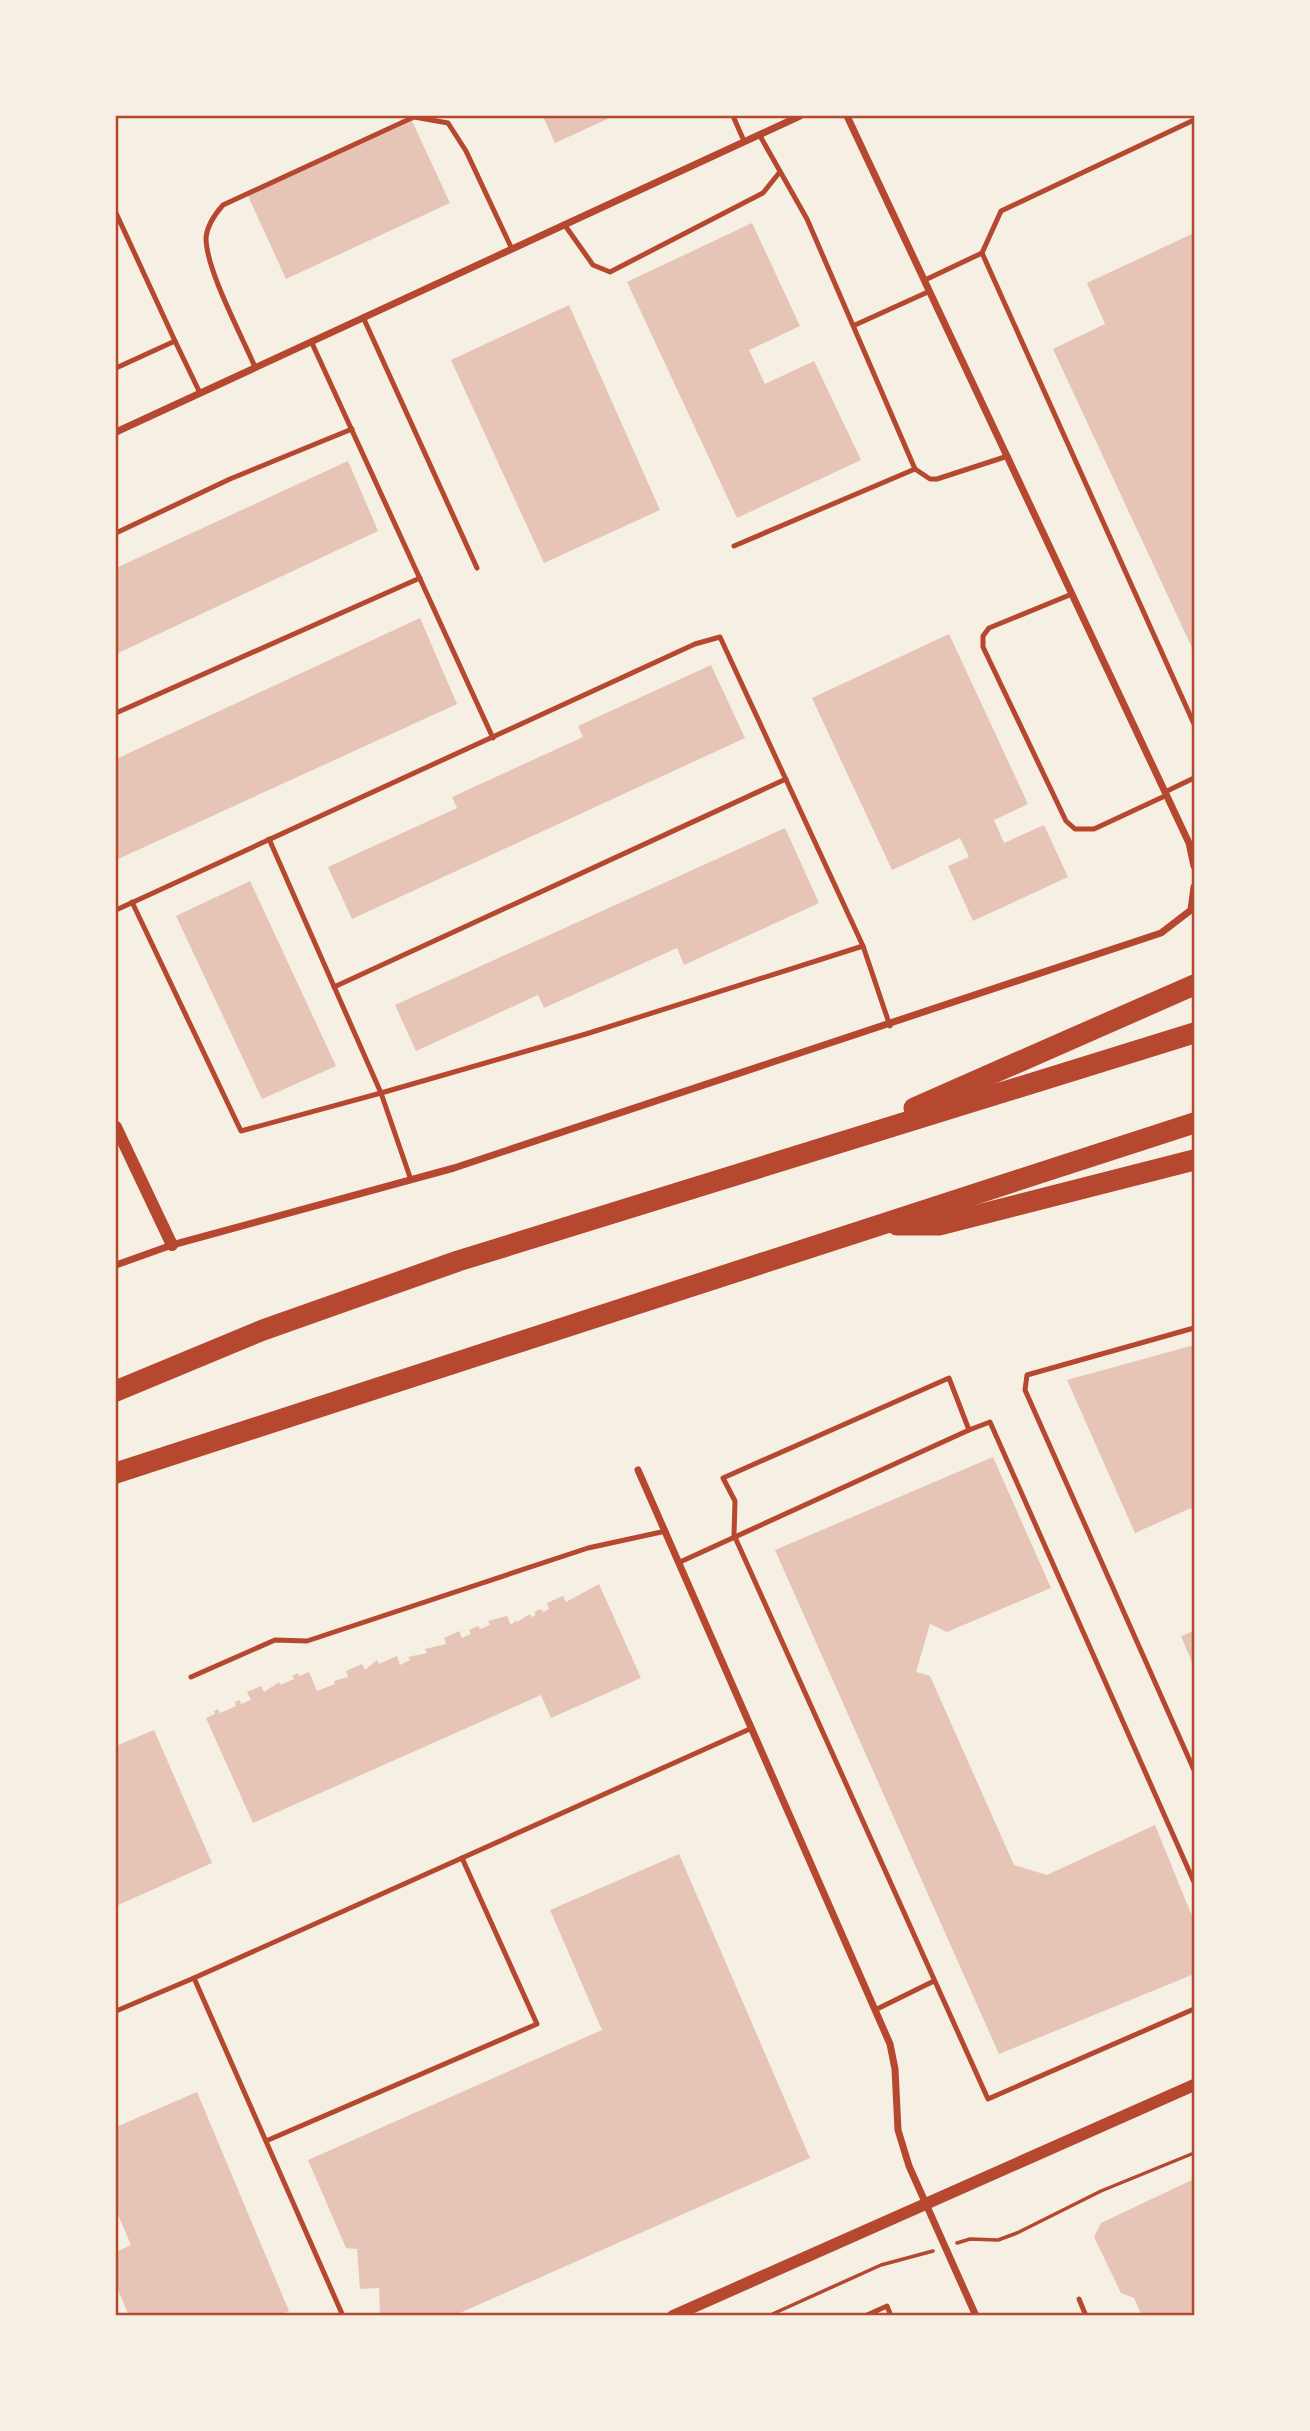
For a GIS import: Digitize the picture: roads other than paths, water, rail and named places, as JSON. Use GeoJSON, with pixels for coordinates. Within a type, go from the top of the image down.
{"type":"FeatureCollection","features":[{"type":"Feature","properties":{"kind":"highway"},"geometry":{"type":"LineString","coordinates":[[800,1154],[967,1086],[1195,985]]}},
{"type":"Feature","properties":{"kind":"highway"},"geometry":{"type":"LineString","coordinates":[[116,1391],[262,1330],[458,1261],[1195,1033]]}},
{"type":"Feature","properties":{"kind":"highway"},"geometry":{"type":"LineString","coordinates":[[116,1473],[1195,1123]]}},
{"type":"Feature","properties":{"kind":"highway"},"geometry":{"type":"LineString","coordinates":[[874,1226],[939,1225],[1195,1160]]}},
{"type":"Feature","properties":{"kind":"street"},"geometry":{"type":"LineString","coordinates":[[116,432],[800,116]]}},
{"type":"Feature","properties":{"kind":"street"},"geometry":{"type":"LineString","coordinates":[[848,116],[1166,793],[1189,843],[1195,866]]}},
{"type":"Feature","properties":{"kind":"street"},"geometry":{"type":"LineString","coordinates":[[116,1265],[172,1245],[411,1180],[890,1026],[1161,933],[1191,910],[1195,887]]}},
{"type":"Feature","properties":{"kind":"street"},"geometry":{"type":"LineString","coordinates":[[116,1127],[172,1245]]}},
{"type":"Feature","properties":{"kind":"street"},"geometry":{"type":"LineString","coordinates":[[638,1470],[890,2044],[898,2130],[926,2203],[976,2315]]}},
{"type":"Feature","properties":{"kind":"street"},"geometry":{"type":"LineString","coordinates":[[673,2315],[1195,2085]]}},
{"type":"Feature","properties":{"kind":"lane"},"geometry":{"type":"LineString","coordinates":[[733,116],[744,141]]}},
{"type":"Feature","properties":{"kind":"lane"},"geometry":{"type":"LineString","coordinates":[[256,367],[216,275],[206,238],[213,216],[223,205],[414,117],[430,119],[448,124],[466,151],[512,247]]}},
{"type":"Feature","properties":{"kind":"lane"},"geometry":{"type":"LineString","coordinates":[[925,280],[982,253],[1001,211],[1195,120]]}},
{"type":"Feature","properties":{"kind":"lane"},"geometry":{"type":"LineString","coordinates":[[759,134],[799,204],[855,325],[915,470],[930,479],[937,479],[1008,456]]}},
{"type":"Feature","properties":{"kind":"lane"},"geometry":{"type":"LineString","coordinates":[[564,223],[593,265],[610,272],[763,193],[779,173]]}},
{"type":"Feature","properties":{"kind":"lane"},"geometry":{"type":"LineString","coordinates":[[116,213],[200,393]]}},
{"type":"Feature","properties":{"kind":"lane"},"geometry":{"type":"LineString","coordinates":[[982,253],[1195,724]]}},
{"type":"Feature","properties":{"kind":"lane"},"geometry":{"type":"LineString","coordinates":[[855,325],[930,291]]}},
{"type":"Feature","properties":{"kind":"lane"},"geometry":{"type":"LineString","coordinates":[[363,317],[477,568]]}},
{"type":"Feature","properties":{"kind":"lane"},"geometry":{"type":"LineString","coordinates":[[116,368],[175,341]]}},
{"type":"Feature","properties":{"kind":"lane"},"geometry":{"type":"LineString","coordinates":[[311,341],[493,738]]}},
{"type":"Feature","properties":{"kind":"lane"},"geometry":{"type":"LineString","coordinates":[[116,533],[230,480],[352,429]]}},
{"type":"Feature","properties":{"kind":"lane"},"geometry":{"type":"LineString","coordinates":[[734,546],[915,470]]}},
{"type":"Feature","properties":{"kind":"lane"},"geometry":{"type":"LineString","coordinates":[[116,713],[420,578]]}},
{"type":"Feature","properties":{"kind":"lane"},"geometry":{"type":"LineString","coordinates":[[1072,594],[989,628],[983,636],[989,660],[1066,821],[1074,829],[1094,829],[1195,778]]}},
{"type":"Feature","properties":{"kind":"lane"},"geometry":{"type":"LineString","coordinates":[[116,911],[695,645],[720,637],[863,946],[890,1026]]}},
{"type":"Feature","properties":{"kind":"lane"},"geometry":{"type":"LineString","coordinates":[[334,987],[786,779]]}},
{"type":"Feature","properties":{"kind":"lane"},"geometry":{"type":"LineString","coordinates":[[269,839],[381,1093],[411,1180]]}},
{"type":"Feature","properties":{"kind":"lane"},"geometry":{"type":"LineString","coordinates":[[132,902],[241,1131],[586,1034],[863,946]]}},
{"type":"Feature","properties":{"kind":"lane"},"geometry":{"type":"LineString","coordinates":[[1195,1328],[1027,1375],[1025,1390],[1195,1770]]}},
{"type":"Feature","properties":{"kind":"lane"},"geometry":{"type":"LineString","coordinates":[[970,1430],[949,1378],[736,1472],[723,1478],[734,1501],[734,1535],[988,2099],[1195,2008]]}},
{"type":"Feature","properties":{"kind":"lane"},"geometry":{"type":"LineString","coordinates":[[680,1562],[734,1535],[989,1422],[1195,1882]]}},
{"type":"Feature","properties":{"kind":"lane"},"geometry":{"type":"LineString","coordinates":[[191,1677],[275,1640],[307,1641],[588,1548],[666,1531]]}},
{"type":"Feature","properties":{"kind":"lane"},"geometry":{"type":"LineString","coordinates":[[116,2011],[194,1979],[752,1728]]}},
{"type":"Feature","properties":{"kind":"lane"},"geometry":{"type":"LineString","coordinates":[[266,2141],[537,2024],[462,1858]]}},
{"type":"Feature","properties":{"kind":"lane"},"geometry":{"type":"LineString","coordinates":[[194,1979],[343,2315]]}},
{"type":"Feature","properties":{"kind":"lane"},"geometry":{"type":"LineString","coordinates":[[874,2010],[934,1981]]}},
{"type":"Feature","properties":{"kind":"lane"},"geometry":{"type":"LineString","coordinates":[[1079,2299],[1086,2315]]}},
{"type":"Feature","properties":{"kind":"lane"},"geometry":{"type":"LineString","coordinates":[[865,2315],[887,2306],[891,2315]]}}]}
